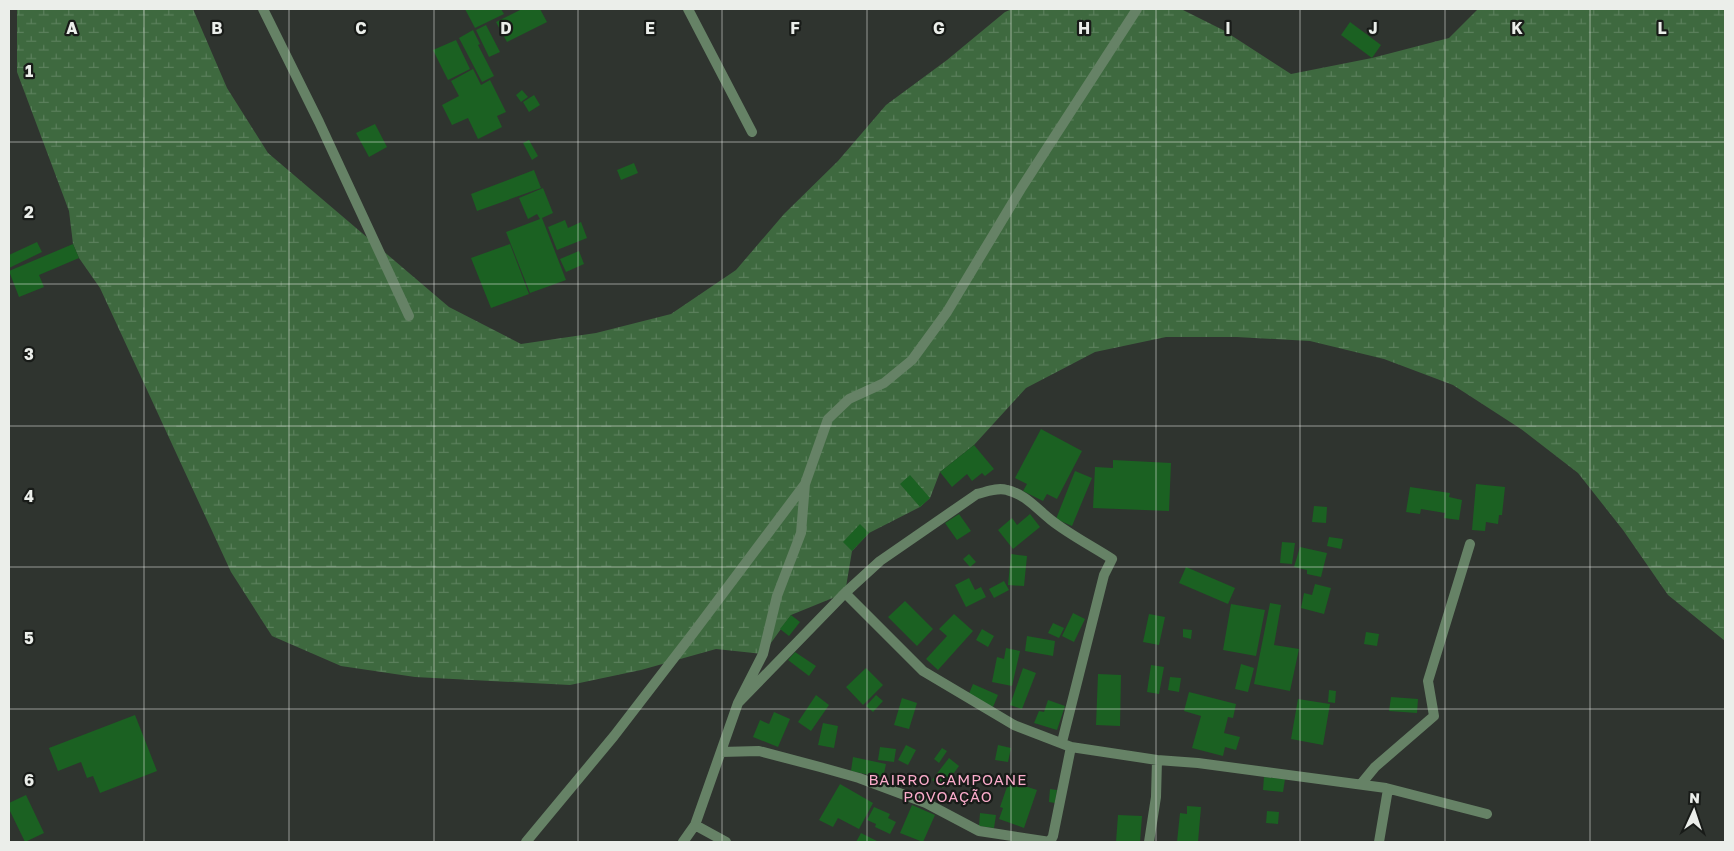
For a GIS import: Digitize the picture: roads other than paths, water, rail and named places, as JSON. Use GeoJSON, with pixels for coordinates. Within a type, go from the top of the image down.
{"type":"FeatureCollection","features":[{"type":"Feature","properties":{"kind":"street"},"geometry":{"type":"LineString","coordinates":[[264,9],[319,122],[408,316]]}},
{"type":"Feature","properties":{"kind":"street"},"geometry":{"type":"LineString","coordinates":[[688,9],[752,132]]}},
{"type":"Feature","properties":{"kind":"street"},"geometry":{"type":"LineString","coordinates":[[683,842],[695,825],[738,703],[763,654],[777,596],[801,533],[805,484],[828,418],[849,399],[884,383],[912,360],[947,312],[1022,187],[1137,9]]}},
{"type":"Feature","properties":{"kind":"street"},"geometry":{"type":"LineString","coordinates":[[526,842],[614,736],[805,484]]}},
{"type":"Feature","properties":{"kind":"street"},"geometry":{"type":"LineString","coordinates":[[721,752],[759,751],[828,769],[926,802],[979,831],[1050,842],[1053,836],[1066,745],[1104,575],[1112,559],[1051,520],[1028,500],[1006,489],[977,494],[880,561],[845,593],[738,703]]}},
{"type":"Feature","properties":{"kind":"street"},"geometry":{"type":"LineString","coordinates":[[1361,784],[1376,767],[1434,716],[1428,681],[1470,544]]}},
{"type":"Feature","properties":{"kind":"street"},"geometry":{"type":"LineString","coordinates":[[845,593],[923,671],[1014,725],[1066,745],[1157,760],[1198,763],[1361,784],[1487,814]]}},
{"type":"Feature","properties":{"kind":"street"},"geometry":{"type":"LineString","coordinates":[[1149,842],[1156,797],[1157,760]]}},
{"type":"Feature","properties":{"kind":"street"},"geometry":{"type":"LineString","coordinates":[[1379,842],[1388,789]]}},
{"type":"Feature","properties":{"kind":"street"},"geometry":{"type":"LineString","coordinates":[[695,825],[726,842]]}},
{"type":"Feature","properties":{"kind":"district","name":"BAIRRO CAMPOANE POVOAÇÃO"},"geometry":{"type":"Point","coordinates":[948,788]}}]}
